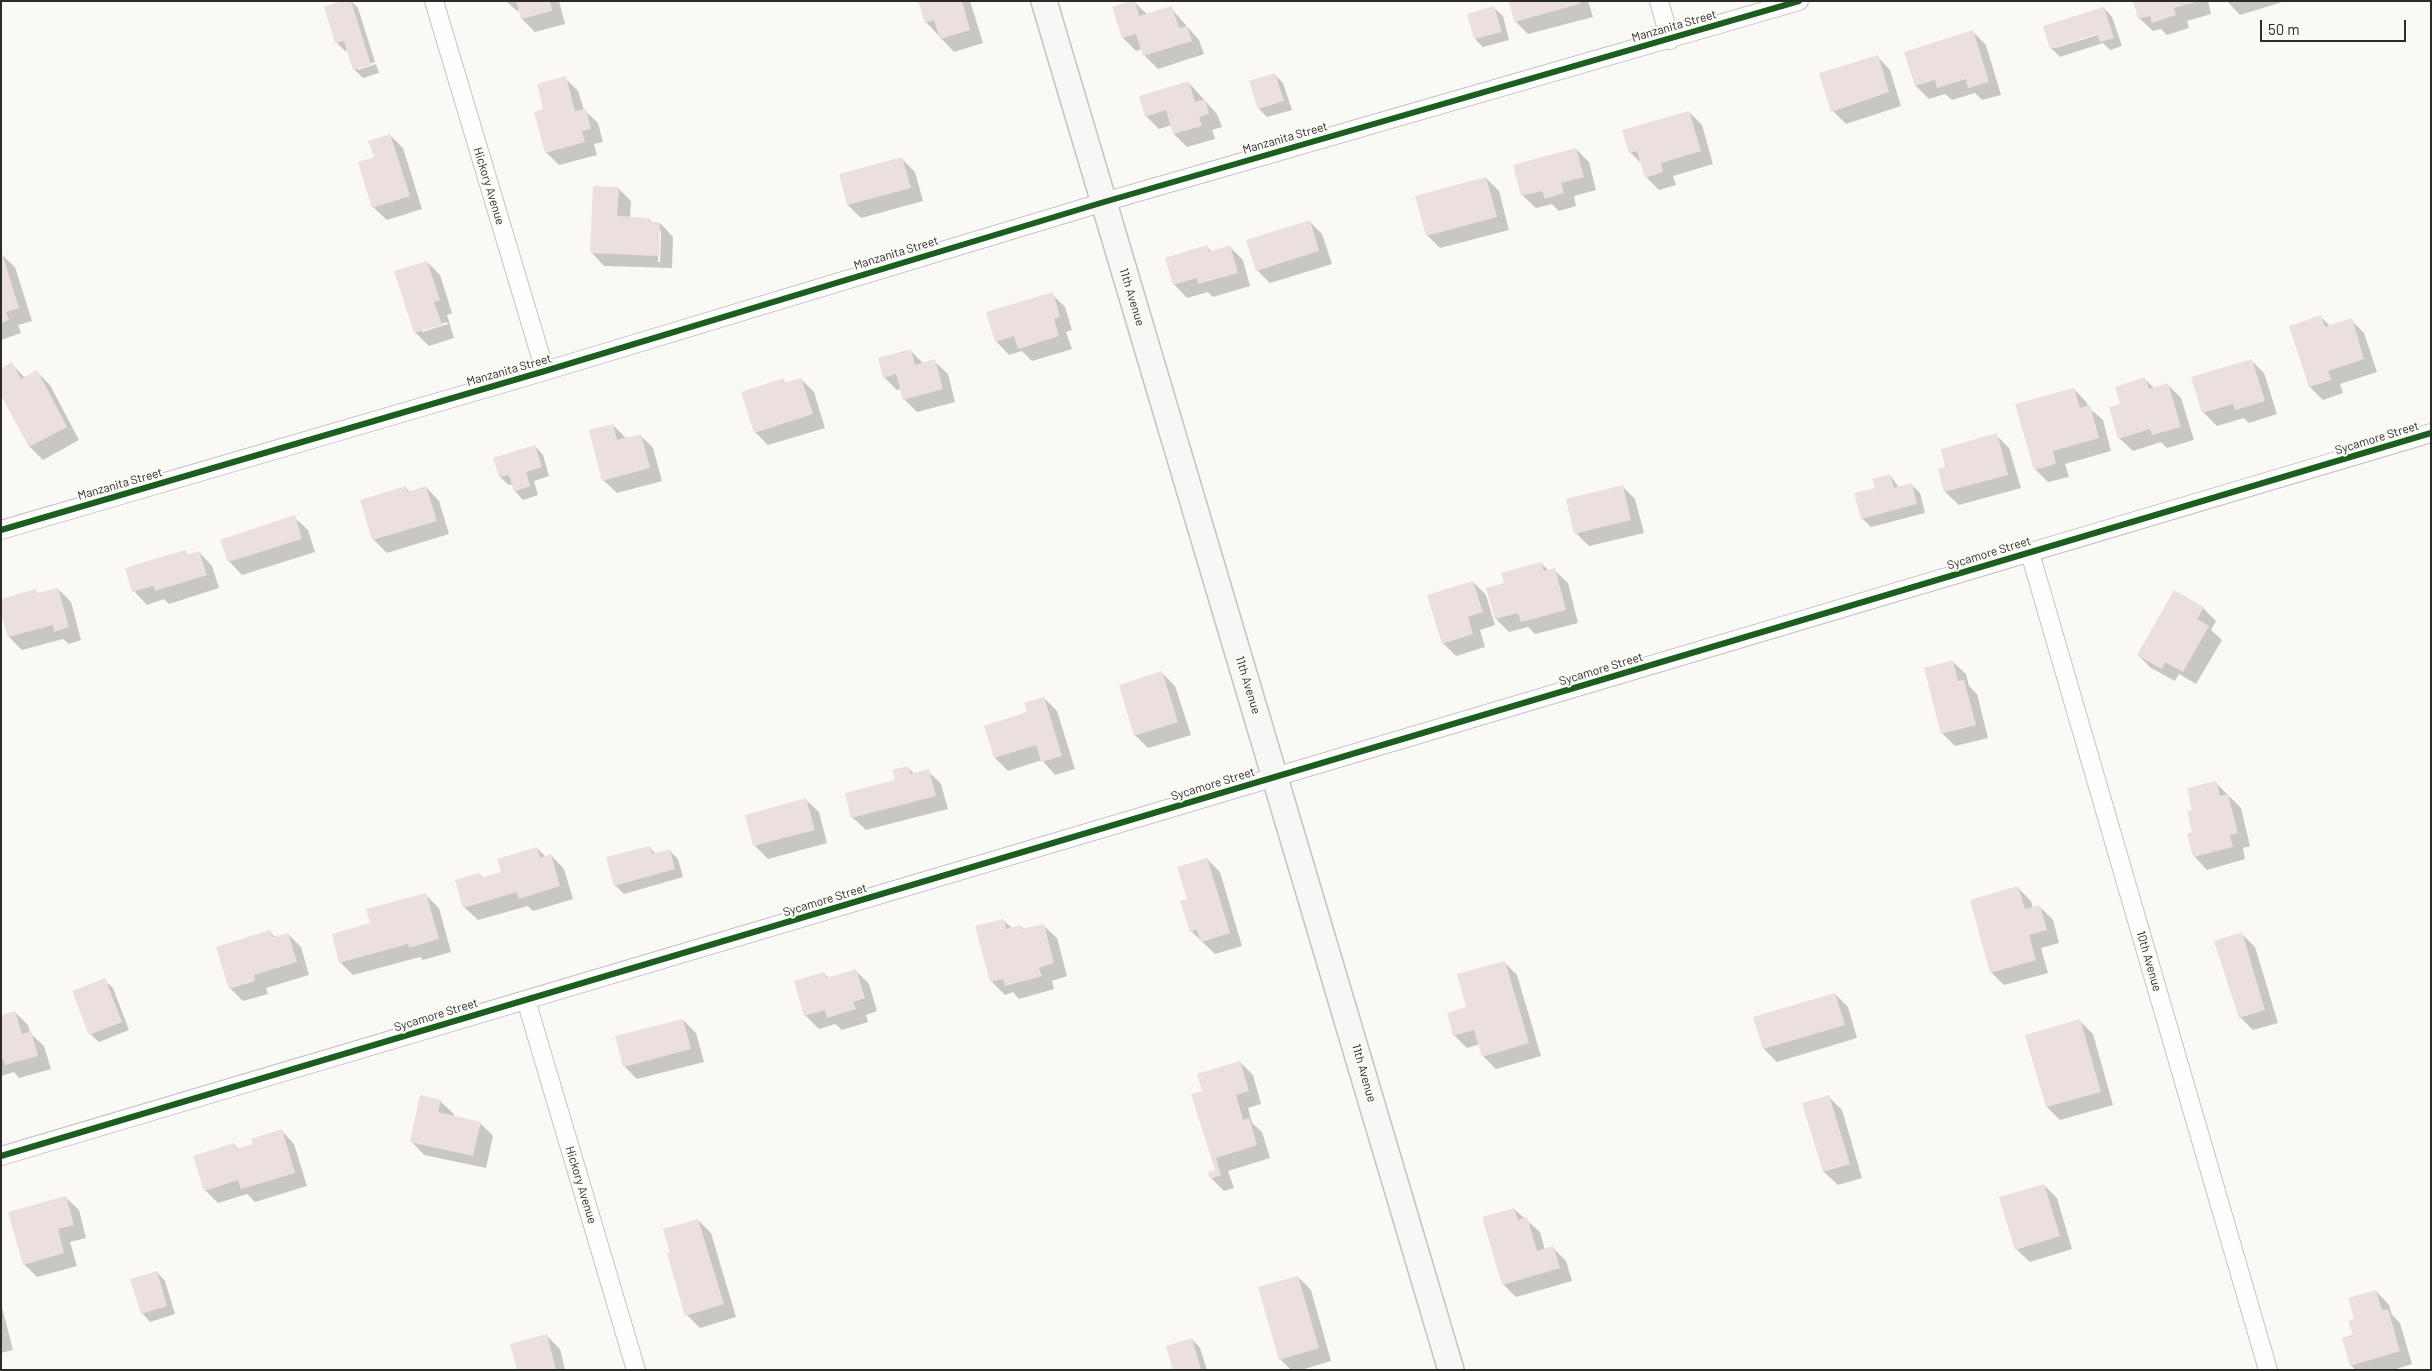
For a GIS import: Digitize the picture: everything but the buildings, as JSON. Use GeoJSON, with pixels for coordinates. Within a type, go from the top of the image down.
{"type":"FeatureCollection","features":[{"type":"Feature","properties":{"kind":"main road","name":"11th Avenue"},"geometry":{"type":"LineString","coordinates":[[1044,1],[1451,1370]]}},
{"type":"Feature","properties":{"kind":"street","name":"Hickory Avenue"},"geometry":{"type":"LineString","coordinates":[[434,1],[544,371]]}},
{"type":"Feature","properties":{"kind":"street"},"geometry":{"type":"LineString","coordinates":[[1659,1],[1670,40]]}},
{"type":"Feature","properties":{"kind":"street","name":"Manzanita Street"},"geometry":{"type":"LineString","coordinates":[[1,530],[544,371],[1104,202],[1670,40],[1799,1]]}},
{"type":"Feature","properties":{"kind":"street","name":"Sycamore Street"},"geometry":{"type":"LineString","coordinates":[[1,1156],[2431,434]]}},
{"type":"Feature","properties":{"kind":"street","name":"10th Avenue"},"geometry":{"type":"LineString","coordinates":[[2030,553],[2268,1370]]}},
{"type":"Feature","properties":{"kind":"street","name":"Hickory Avenue"},"geometry":{"type":"LineString","coordinates":[[526,1000],[636,1370]]}},
{"type":"Feature","properties":{"kind":"cycle path"},"geometry":{"type":"LineString","coordinates":[[1,530],[545,371],[1104,202],[1799,1]]}},
{"type":"Feature","properties":{"kind":"cycle path"},"geometry":{"type":"LineString","coordinates":[[1,1156],[2431,433]]}}]}
